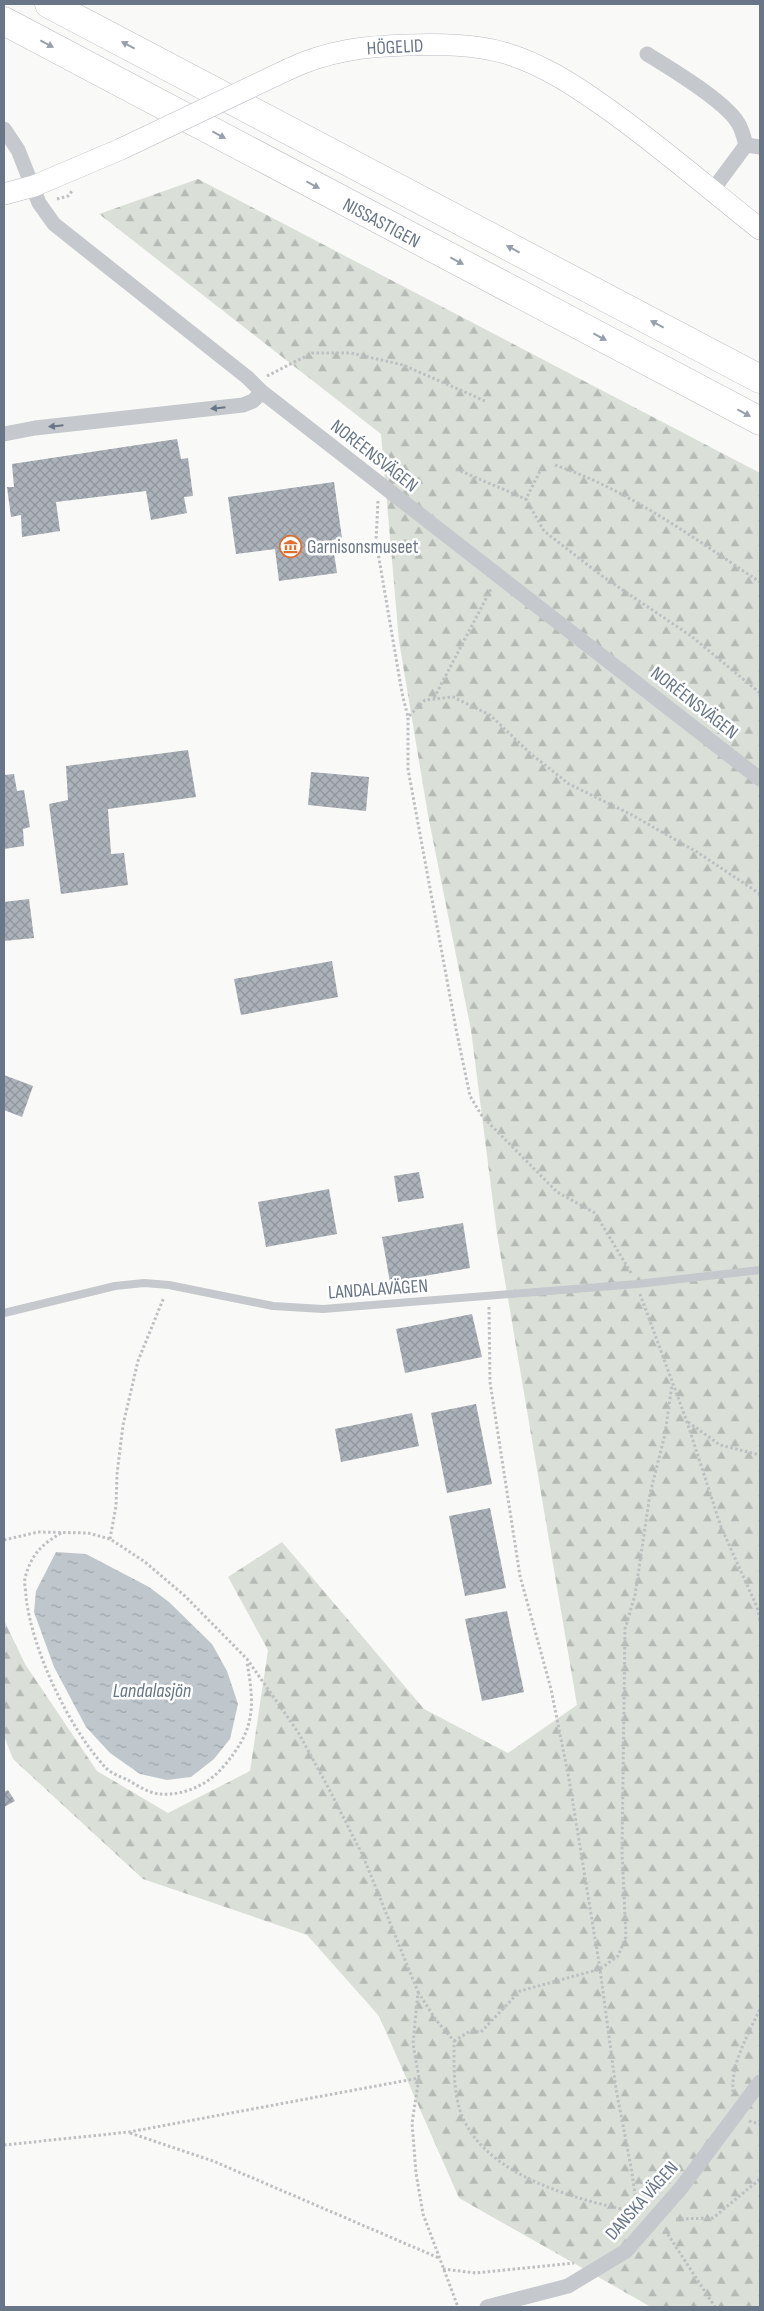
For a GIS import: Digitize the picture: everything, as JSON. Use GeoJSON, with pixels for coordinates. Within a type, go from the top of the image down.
{"type":"FeatureCollection","features":[{"type":"Feature","properties":{"kind":"highway","name":"NISSASTIGEN"},"geometry":{"type":"LineString","coordinates":[[50,4],[700,347]]}},
{"type":"Feature","properties":{"kind":"highway","name":"NISSASTIGEN"},"geometry":{"type":"LineString","coordinates":[[4,21],[760,421]]}},
{"type":"Feature","properties":{"kind":"highway"},"geometry":{"type":"LineString","coordinates":[[700,347],[760,370]]}},
{"type":"Feature","properties":{"kind":"highway"},"geometry":{"type":"LineString","coordinates":[[700,347],[760,379]]}},
{"type":"Feature","properties":{"kind":"street","name":"HÖGELID"},"geometry":{"type":"LineString","coordinates":[[4,194],[34,186],[120,149],[289,69],[330,53],[378,46],[459,45],[504,53],[540,67],[575,86],[643,134],[760,229]]}},
{"type":"Feature","properties":{"kind":"street"},"geometry":{"type":"LineString","coordinates":[[647,54],[691,82],[724,108],[738,122],[753,146],[712,191]]}},
{"type":"Feature","properties":{"kind":"street","name":"NORÉENSVÄGEN"},"geometry":{"type":"LineString","coordinates":[[4,129],[18,150],[34,186],[39,203],[54,224],[378,483],[760,779]]}},
{"type":"Feature","properties":{"kind":"street"},"geometry":{"type":"LineString","coordinates":[[4,434],[35,428],[243,405],[253,401],[258,388]]}},
{"type":"Feature","properties":{"kind":"street","name":"DANSKA VÄGEN"},"geometry":{"type":"LineString","coordinates":[[487,2307],[568,2286],[626,2251],[656,2218],[760,2082]]}},
{"type":"Feature","properties":{"kind":"lane","name":"LANDALAVÄGEN"},"geometry":{"type":"LineString","coordinates":[[4,1313],[115,1286],[144,1282],[169,1285],[273,1306],[323,1309],[638,1284],[760,1270]]}},
{"type":"Feature","properties":{"kind":"path"},"geometry":{"type":"LineString","coordinates":[[258,388],[312,353],[351,353],[403,365],[485,402]]}},
{"type":"Feature","properties":{"kind":"path"},"geometry":{"type":"LineString","coordinates":[[555,465],[589,476],[659,515],[760,582]]}},
{"type":"Feature","properties":{"kind":"path"},"geometry":{"type":"LineString","coordinates":[[526,498],[542,467]]}},
{"type":"Feature","properties":{"kind":"path"},"geometry":{"type":"LineString","coordinates":[[456,469],[526,498],[544,531],[602,576],[691,636],[760,693]]}},
{"type":"Feature","properties":{"kind":"path"},"geometry":{"type":"LineString","coordinates":[[378,483],[376,541],[402,693],[408,717],[408,769],[470,1096],[482,1116],[557,1192],[595,1213],[638,1284],[687,1422],[721,1526],[760,1620]]}},
{"type":"Feature","properties":{"kind":"path"},"geometry":{"type":"LineString","coordinates":[[434,699],[498,576]]}},
{"type":"Feature","properties":{"kind":"path"},"geometry":{"type":"LineString","coordinates":[[408,717],[425,700],[453,697],[490,715],[531,754],[569,784],[632,815],[697,852],[760,894]]}},
{"type":"Feature","properties":{"kind":"path"},"geometry":{"type":"LineString","coordinates":[[110,1539],[116,1506],[117,1474],[123,1425],[138,1361],[169,1285]]}},
{"type":"Feature","properties":{"kind":"path"},"geometry":{"type":"LineString","coordinates":[[4,1540],[38,1532],[88,1533],[110,1539],[146,1562],[185,1596],[247,1659],[298,1732],[329,1789],[366,1864],[418,1992],[436,2020],[454,2040],[454,2073],[462,2115],[481,2146],[518,2173],[550,2188],[606,2206],[638,2213],[616,2089],[600,1969],[569,1779],[553,1698],[520,1576],[490,1382],[488,1296]]}},
{"type":"Feature","properties":{"kind":"path"},"geometry":{"type":"LineString","coordinates":[[454,2040],[470,2031],[481,2032],[520,1991],[600,1969],[618,1956],[626,1937],[622,1814],[625,1629],[636,1595],[650,1494],[665,1434],[672,1384]]}},
{"type":"Feature","properties":{"kind":"path"},"geometry":{"type":"LineString","coordinates":[[687,1422],[720,1445],[760,1455]]}},
{"type":"Feature","properties":{"kind":"path"},"geometry":{"type":"LineString","coordinates":[[62,1532],[43,1544],[31,1560],[24,1580],[30,1619],[43,1664],[63,1704],[106,1769],[158,1794],[198,1788],[206,1782],[221,1770],[241,1746],[249,1727],[252,1704],[247,1659]]}},
{"type":"Feature","properties":{"kind":"path"},"geometry":{"type":"LineString","coordinates":[[418,1992],[413,2044],[419,2078],[412,2122],[416,2173],[423,2214],[458,2307]]}},
{"type":"Feature","properties":{"kind":"path"},"geometry":{"type":"LineString","coordinates":[[760,2009],[746,2038],[732,2078],[734,2118],[760,2124]]}},
{"type":"Feature","properties":{"kind":"path"},"geometry":{"type":"LineString","coordinates":[[4,2146],[129,2132],[419,2078]]}},
{"type":"Feature","properties":{"kind":"path"},"geometry":{"type":"LineString","coordinates":[[129,2132],[212,2161],[440,2259]]}},
{"type":"Feature","properties":{"kind":"path"},"geometry":{"type":"LineString","coordinates":[[675,2219],[713,2218],[760,2179]]}},
{"type":"Feature","properties":{"kind":"path"},"geometry":{"type":"LineString","coordinates":[[665,2231],[715,2307]]}},
{"type":"Feature","properties":{"kind":"path"},"geometry":{"type":"LineString","coordinates":[[443,2269],[476,2273],[560,2264],[608,2262]]}},
{"type":"Feature","properties":{"kind":"green space"},"geometry":{"type":"Polygon","coordinates":[[[198,179],[760,473],[760,2307],[651,2307],[459,2198],[379,2016],[307,1935],[143,1879],[13,1759],[4,1736],[4,1620],[25,1664],[97,1771],[168,1813],[250,1771],[268,1650],[228,1577],[282,1542],[424,1709],[508,1753],[577,1705],[497,1234],[471,1030],[428,815],[399,641],[381,434],[99,214],[198,179]]]}},
{"type":"Feature","properties":{"kind":"water","name":"Landalasjön"},"geometry":{"type":"Polygon","coordinates":[[[56,1552],[86,1554],[149,1587],[169,1602],[212,1644],[227,1671],[238,1704],[230,1739],[214,1759],[191,1777],[167,1780],[140,1774],[110,1753],[86,1727],[54,1667],[34,1612],[36,1591],[56,1552]]]}},
{"type":"Feature","properties":{"kind":"building"},"geometry":{"type":"Polygon","coordinates":[[[177,439],[181,459],[188,458],[193,496],[184,497],[187,513],[151,520],[146,491],[56,502],[60,531],[22,537],[21,515],[11,517],[7,487],[14,487],[12,464],[177,439]]]}},
{"type":"Feature","properties":{"kind":"building"},"geometry":{"type":"Polygon","coordinates":[[[334,482],[342,538],[332,540],[337,573],[279,581],[275,549],[236,554],[228,497],[334,482]]]}},
{"type":"Feature","properties":{"kind":"building"},"geometry":{"type":"Polygon","coordinates":[[[188,750],[196,797],[108,809],[111,854],[124,853],[128,885],[61,894],[49,804],[68,800],[66,766],[188,750]]]}},
{"type":"Feature","properties":{"kind":"building"},"geometry":{"type":"Polygon","coordinates":[[[311,772],[369,777],[366,811],[308,805],[311,772]]]}},
{"type":"Feature","properties":{"kind":"building"},"geometry":{"type":"Polygon","coordinates":[[[14,774],[17,791],[24,790],[30,827],[23,829],[24,846],[4,849],[4,775],[14,774]]]}},
{"type":"Feature","properties":{"kind":"building"},"geometry":{"type":"Polygon","coordinates":[[[29,899],[34,938],[4,941],[4,902],[29,899]]]}},
{"type":"Feature","properties":{"kind":"building"},"geometry":{"type":"Polygon","coordinates":[[[332,961],[338,997],[241,1015],[234,979],[332,961]]]}},
{"type":"Feature","properties":{"kind":"building"},"geometry":{"type":"Polygon","coordinates":[[[4,1075],[33,1086],[22,1117],[4,1110],[4,1075]]]}},
{"type":"Feature","properties":{"kind":"building"},"geometry":{"type":"Polygon","coordinates":[[[419,1172],[424,1198],[398,1202],[394,1176],[419,1172]]]}},
{"type":"Feature","properties":{"kind":"building"},"geometry":{"type":"Polygon","coordinates":[[[329,1189],[337,1234],[266,1247],[258,1202],[329,1189]]]}},
{"type":"Feature","properties":{"kind":"building"},"geometry":{"type":"Polygon","coordinates":[[[463,1223],[470,1268],[390,1282],[382,1237],[463,1223]]]}},
{"type":"Feature","properties":{"kind":"building"},"geometry":{"type":"Polygon","coordinates":[[[472,1314],[482,1357],[405,1373],[396,1329],[472,1314]]]}},
{"type":"Feature","properties":{"kind":"building"},"geometry":{"type":"Polygon","coordinates":[[[476,1404],[492,1484],[447,1493],[431,1413],[476,1404]]]}},
{"type":"Feature","properties":{"kind":"building"},"geometry":{"type":"Polygon","coordinates":[[[412,1413],[419,1446],[341,1462],[335,1429],[412,1413]]]}},
{"type":"Feature","properties":{"kind":"building"},"geometry":{"type":"Polygon","coordinates":[[[490,1508],[506,1588],[465,1596],[449,1516],[490,1508]]]}},
{"type":"Feature","properties":{"kind":"building"},"geometry":{"type":"Polygon","coordinates":[[[507,1611],[524,1692],[482,1701],[465,1619],[507,1611]]]}},
{"type":"Feature","properties":{"kind":"building"},"geometry":{"type":"Polygon","coordinates":[[[8,1790],[15,1801],[4,1807],[4,1792],[8,1790]]]}},
{"type":"Feature","properties":{"kind":"place","name":"Garnisonsmuseet"},"geometry":{"type":"Point","coordinates":[291,546]}}]}
